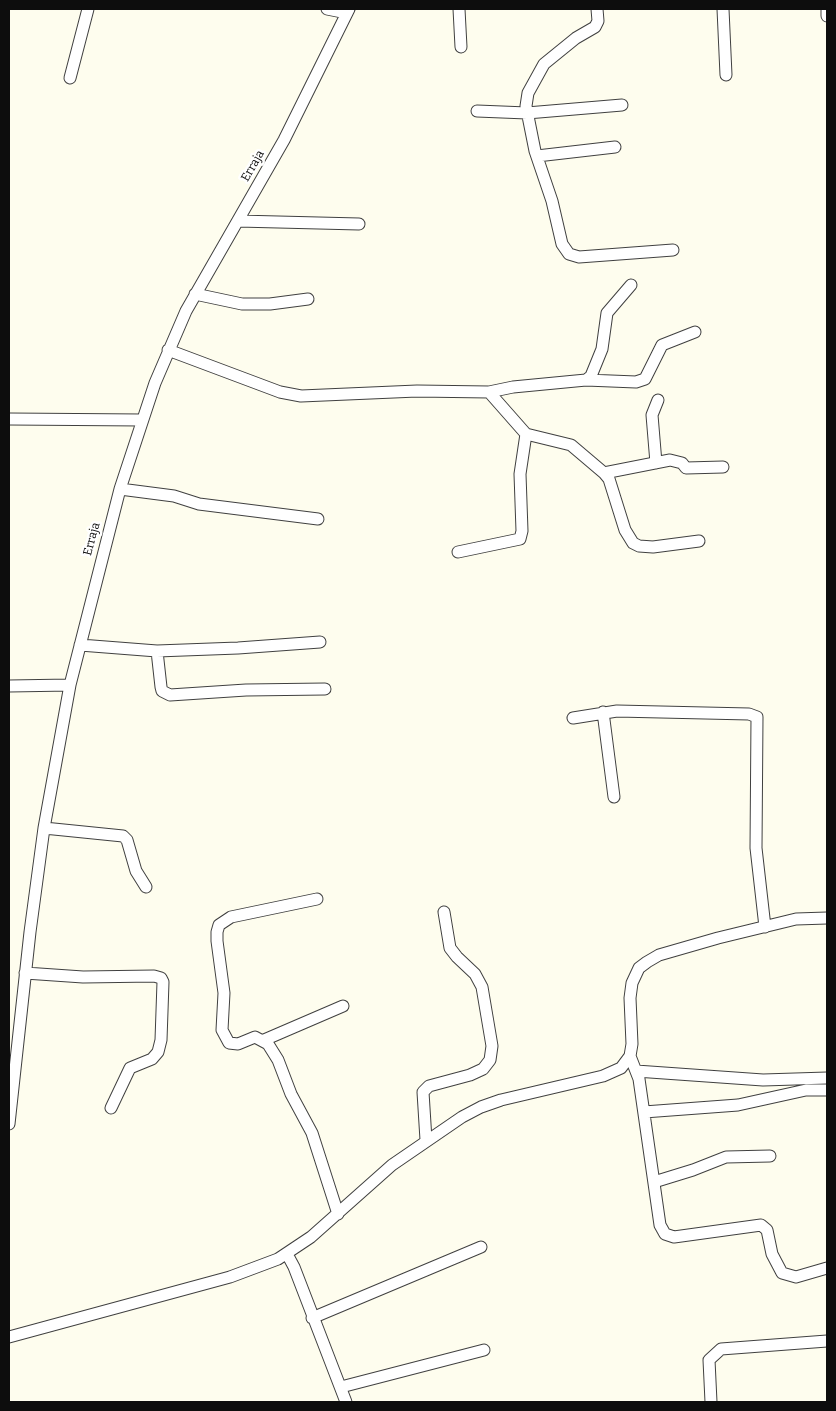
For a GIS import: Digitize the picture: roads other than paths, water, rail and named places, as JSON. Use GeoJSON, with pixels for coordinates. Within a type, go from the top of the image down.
{"type":"FeatureCollection","features":[{"type":"Feature","properties":{"kind":"street"},"geometry":{"type":"LineString","coordinates":[[70,78],[88,9]]}},
{"type":"Feature","properties":{"kind":"street"},"geometry":{"type":"LineString","coordinates":[[327,9],[348,11]]}},
{"type":"Feature","properties":{"kind":"street"},"geometry":{"type":"LineString","coordinates":[[458,9],[461,47]]}},
{"type":"Feature","properties":{"kind":"street"},"geometry":{"type":"LineString","coordinates":[[597,9],[598,21],[595,26],[576,38],[544,64],[534,79],[528,93],[527,113],[536,156],[552,201],[562,244],[569,254],[579,257],[673,250]]}},
{"type":"Feature","properties":{"kind":"street"},"geometry":{"type":"LineString","coordinates":[[723,9],[726,75]]}},
{"type":"Feature","properties":{"kind":"street"},"geometry":{"type":"LineString","coordinates":[[827,9],[827,16]]}},
{"type":"Feature","properties":{"kind":"street","name":"Erraja"},"geometry":{"type":"LineString","coordinates":[[9,1124],[12,1064],[26,973],[44,828],[70,685],[120,489],[142,420],[168,350],[195,294],[305,101],[348,11]]}},
{"type":"Feature","properties":{"kind":"street"},"geometry":{"type":"LineString","coordinates":[[477,111],[527,113],[622,105]]}},
{"type":"Feature","properties":{"kind":"street"},"geometry":{"type":"LineString","coordinates":[[536,156],[615,147]]}},
{"type":"Feature","properties":{"kind":"street"},"geometry":{"type":"LineString","coordinates":[[238,220],[359,224]]}},
{"type":"Feature","properties":{"kind":"street"},"geometry":{"type":"LineString","coordinates":[[586,380],[594,371],[602,349],[607,313],[631,285]]}},
{"type":"Feature","properties":{"kind":"street"},"geometry":{"type":"LineString","coordinates":[[195,294],[242,304],[270,304],[308,299]]}},
{"type":"Feature","properties":{"kind":"street"},"geometry":{"type":"LineString","coordinates":[[168,350],[280,392],[301,396],[417,391],[489,392],[513,387],[586,380],[636,382],[645,379],[662,345],[695,332]]}},
{"type":"Feature","properties":{"kind":"street"},"geometry":{"type":"LineString","coordinates":[[489,392],[526,434],[571,445],[604,473],[609,479],[625,530],[633,543],[639,546],[653,547],[699,541]]}},
{"type":"Feature","properties":{"kind":"street"},"geometry":{"type":"LineString","coordinates":[[656,463],[652,415],[658,400]]}},
{"type":"Feature","properties":{"kind":"street"},"geometry":{"type":"LineString","coordinates":[[9,419],[142,420]]}},
{"type":"Feature","properties":{"kind":"street"},"geometry":{"type":"LineString","coordinates":[[458,552],[520,539],[522,531],[520,474],[526,434]]}},
{"type":"Feature","properties":{"kind":"street"},"geometry":{"type":"LineString","coordinates":[[604,473],[670,460],[682,463],[686,468],[723,467]]}},
{"type":"Feature","properties":{"kind":"street"},"geometry":{"type":"LineString","coordinates":[[120,489],[174,496],[199,504],[318,518]]}},
{"type":"Feature","properties":{"kind":"street"},"geometry":{"type":"LineString","coordinates":[[80,645],[157,651],[320,642]]}},
{"type":"Feature","properties":{"kind":"street"},"geometry":{"type":"LineString","coordinates":[[157,651],[162,691],[170,695],[255,689],[324,690]]}},
{"type":"Feature","properties":{"kind":"street"},"geometry":{"type":"LineString","coordinates":[[9,686],[70,685]]}},
{"type":"Feature","properties":{"kind":"street"},"geometry":{"type":"LineString","coordinates":[[603,712],[614,797]]}},
{"type":"Feature","properties":{"kind":"street"},"geometry":{"type":"LineString","coordinates":[[573,718],[603,712],[749,714],[757,717],[756,848],[765,927]]}},
{"type":"Feature","properties":{"kind":"street"},"geometry":{"type":"LineString","coordinates":[[44,828],[123,836],[127,840],[136,871],[146,887]]}},
{"type":"Feature","properties":{"kind":"street"},"geometry":{"type":"LineString","coordinates":[[317,899],[231,917],[219,925],[216,932],[224,993],[222,1030],[224,1037],[233,1044],[255,1037],[264,1040],[278,1060],[291,1094],[312,1134],[338,1214]]}},
{"type":"Feature","properties":{"kind":"street"},"geometry":{"type":"LineString","coordinates":[[426,1140],[422,1100],[426,1089],[478,1072],[487,1065],[491,1053],[482,986],[476,974],[450,948],[444,912]]}},
{"type":"Feature","properties":{"kind":"street"},"geometry":{"type":"LineString","coordinates":[[827,918],[796,919],[659,955],[639,968],[632,983],[630,998],[632,1035],[630,1056],[636,1071],[644,1112],[662,1231],[669,1236],[761,1225],[767,1230],[772,1254],[782,1273],[796,1277],[827,1268]]}},
{"type":"Feature","properties":{"kind":"street"},"geometry":{"type":"LineString","coordinates":[[26,973],[83,977],[154,976],[161,978],[163,982],[162,1040],[158,1052],[152,1059],[130,1068],[111,1108]]}},
{"type":"Feature","properties":{"kind":"street"},"geometry":{"type":"LineString","coordinates":[[264,1040],[343,1006]]}},
{"type":"Feature","properties":{"kind":"street"},"geometry":{"type":"LineString","coordinates":[[9,1337],[258,1268],[287,1254],[311,1238],[392,1165],[426,1140],[481,1107],[520,1095],[612,1073],[621,1068],[630,1056]]}},
{"type":"Feature","properties":{"kind":"street"},"geometry":{"type":"LineString","coordinates":[[636,1071],[763,1080],[827,1078]]}},
{"type":"Feature","properties":{"kind":"street"},"geometry":{"type":"LineString","coordinates":[[644,1112],[738,1105],[806,1090],[827,1090]]}},
{"type":"Feature","properties":{"kind":"street"},"geometry":{"type":"LineString","coordinates":[[654,1182],[726,1157],[770,1156]]}},
{"type":"Feature","properties":{"kind":"street"},"geometry":{"type":"LineString","coordinates":[[312,1318],[481,1247]]}},
{"type":"Feature","properties":{"kind":"street"},"geometry":{"type":"LineString","coordinates":[[287,1254],[294,1267],[312,1318],[346,1402]]}},
{"type":"Feature","properties":{"kind":"street"},"geometry":{"type":"LineString","coordinates":[[711,1402],[709,1360],[721,1349],[827,1341]]}},
{"type":"Feature","properties":{"kind":"street"},"geometry":{"type":"LineString","coordinates":[[341,1387],[484,1350]]}}]}
